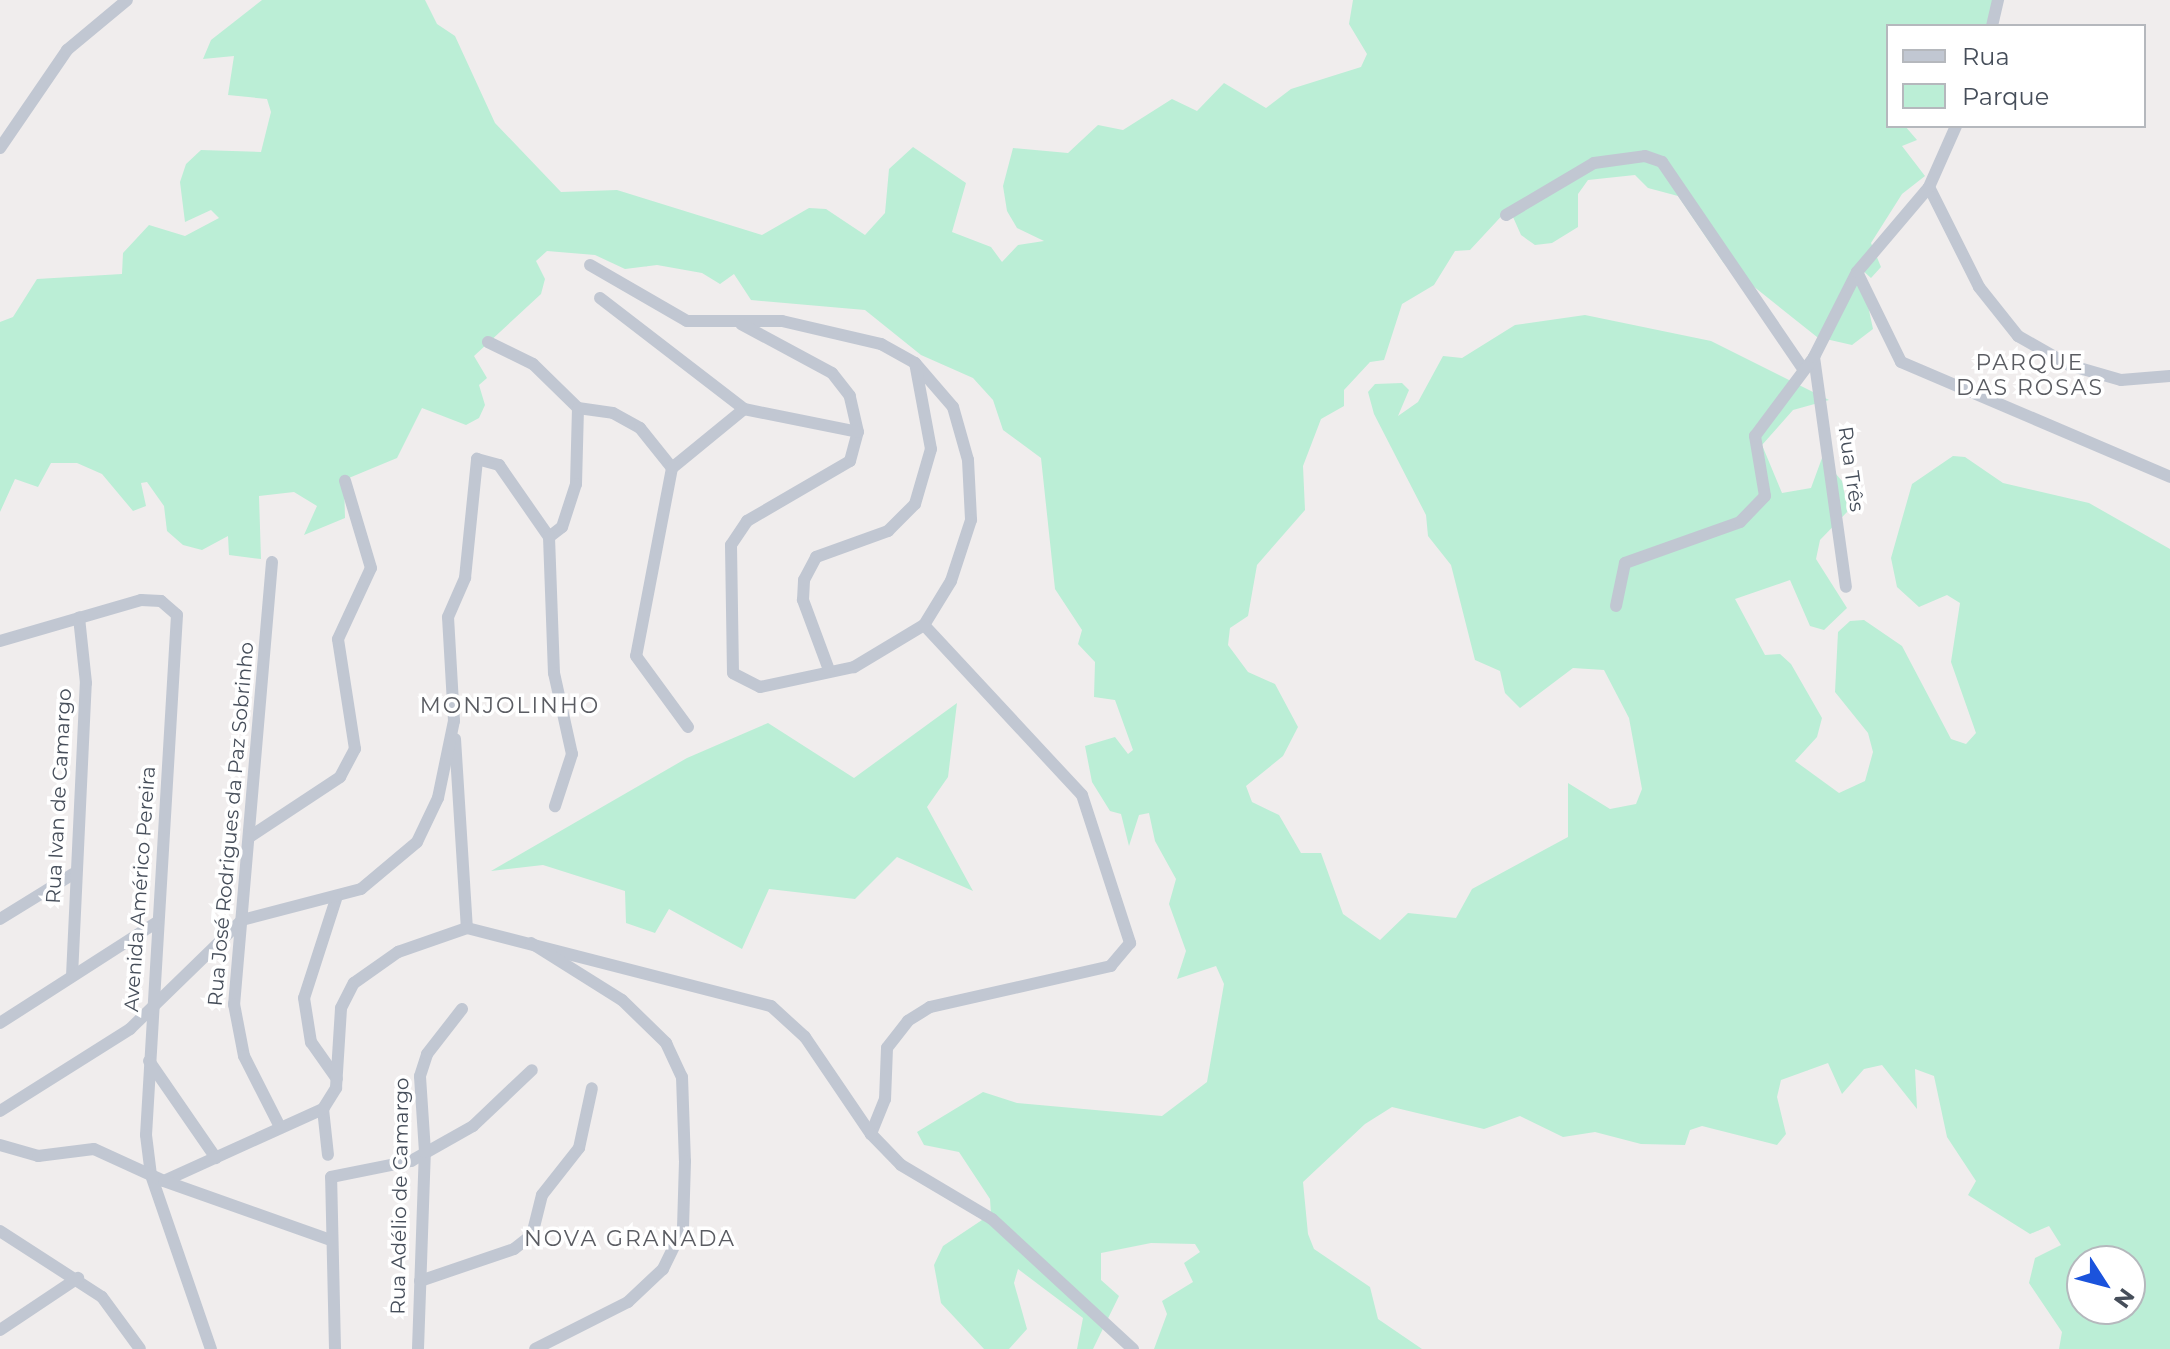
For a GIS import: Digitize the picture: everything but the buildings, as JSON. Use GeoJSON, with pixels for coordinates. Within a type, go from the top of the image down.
{"type":"FeatureCollection","features":[{"type":"Feature","properties":{"kind":"street"},"geometry":{"type":"LineString","coordinates":[[0,148],[67,50],[127,0]]}},
{"type":"Feature","properties":{"kind":"street"},"geometry":{"type":"LineString","coordinates":[[1992,24],[1998,0]]}},
{"type":"Feature","properties":{"kind":"street"},"geometry":{"type":"LineString","coordinates":[[1616,606],[1625,563],[1740,522],[1765,496],[1755,436],[1814,357],[1857,272],[1929,187],[1955,128]]}},
{"type":"Feature","properties":{"kind":"street"},"geometry":{"type":"LineString","coordinates":[[1506,215],[1594,163],[1645,156],[1662,162],[1682,181],[1803,369]]}},
{"type":"Feature","properties":{"kind":"street"},"geometry":{"type":"LineString","coordinates":[[1929,187],[1979,287],[2018,336],[2069,365],[2121,380],[2170,376]]}},
{"type":"Feature","properties":{"kind":"street"},"geometry":{"type":"LineString","coordinates":[[590,265],[650,294],[678,319],[844,331],[915,363],[953,407],[973,497],[968,545],[924,625],[854,667],[760,687],[742,684],[733,673],[731,545],[747,521],[850,461],[858,432],[850,396],[832,373],[741,324]]}},
{"type":"Feature","properties":{"kind":"street"},"geometry":{"type":"LineString","coordinates":[[1857,272],[1901,362],[2170,477]]}},
{"type":"Feature","properties":{"kind":"street"},"geometry":{"type":"LineString","coordinates":[[600,298],[744,409],[858,432]]}},
{"type":"Feature","properties":{"kind":"street"},"geometry":{"type":"LineString","coordinates":[[488,342],[533,364],[578,408],[613,413],[640,428],[672,468]]}},
{"type":"Feature","properties":{"kind":"street","name":"Rua Três"},"geometry":{"type":"LineString","coordinates":[[1814,357],[1846,587]]}},
{"type":"Feature","properties":{"kind":"street"},"geometry":{"type":"LineString","coordinates":[[829,670],[803,600],[804,580],[816,557],[888,531],[915,504],[931,449],[915,363]]}},
{"type":"Feature","properties":{"kind":"street"},"geometry":{"type":"LineString","coordinates":[[549,537],[562,527],[576,484],[578,408]]}},
{"type":"Feature","properties":{"kind":"street"},"geometry":{"type":"LineString","coordinates":[[688,727],[636,656],[672,468],[744,409]]}},
{"type":"Feature","properties":{"kind":"street"},"geometry":{"type":"LineString","coordinates":[[467,928],[448,617],[465,578],[477,459],[499,465],[549,537],[554,673],[572,754],[555,806]]}},
{"type":"Feature","properties":{"kind":"street"},"geometry":{"type":"LineString","coordinates":[[251,836],[340,777],[355,749],[338,639],[371,568],[345,481]]}},
{"type":"Feature","properties":{"kind":"street","name":"Rua José Rodrigues da Paz Sobrinho"},"geometry":{"type":"LineString","coordinates":[[272,562],[235,1027],[280,1127]]}},
{"type":"Feature","properties":{"kind":"street","name":"Avenida Américo Pereira"},"geometry":{"type":"LineString","coordinates":[[79,617],[141,600],[171,607],[179,626],[156,923],[149,1061],[158,1178],[211,1349]]}},
{"type":"Feature","properties":{"kind":"street"},"geometry":{"type":"LineString","coordinates":[[0,641],[79,617]]}},
{"type":"Feature","properties":{"kind":"street","name":"Rua Ivan de Camargo"},"geometry":{"type":"LineString","coordinates":[[72,976],[73,874],[86,683],[79,617]]}},
{"type":"Feature","properties":{"kind":"street"},"geometry":{"type":"LineString","coordinates":[[871,1134],[885,1099],[887,1048],[908,1021],[930,1007],[1111,966],[1130,943],[1082,795],[924,625]]}},
{"type":"Feature","properties":{"kind":"street"},"geometry":{"type":"LineString","coordinates":[[0,1111],[150,1012],[242,920],[337,896],[382,876],[417,842],[438,798],[454,721]]}},
{"type":"Feature","properties":{"kind":"street"},"geometry":{"type":"LineString","coordinates":[[0,919],[73,874]]}},
{"type":"Feature","properties":{"kind":"street"},"geometry":{"type":"LineString","coordinates":[[337,896],[304,998],[311,1042],[337,1079]]}},
{"type":"Feature","properties":{"kind":"street"},"geometry":{"type":"LineString","coordinates":[[0,1023],[156,923]]}},
{"type":"Feature","properties":{"kind":"street"},"geometry":{"type":"LineString","coordinates":[[328,1155],[323,1109],[337,1079],[341,1008],[354,983],[398,952],[467,928],[531,943],[771,1006],[805,1037],[871,1134],[901,1165],[992,1219],[1133,1349]]}},
{"type":"Feature","properties":{"kind":"street"},"geometry":{"type":"LineString","coordinates":[[531,943],[641,1015],[676,1061],[684,1097],[678,1245],[628,1302],[553,1345],[535,1349]]}},
{"type":"Feature","properties":{"kind":"street","name":"Rua Adélio de Camargo"},"geometry":{"type":"LineString","coordinates":[[418,1349],[425,1152],[423,1064],[462,1009]]}},
{"type":"Feature","properties":{"kind":"street"},"geometry":{"type":"LineString","coordinates":[[149,1061],[216,1158]]}},
{"type":"Feature","properties":{"kind":"street"},"geometry":{"type":"LineString","coordinates":[[335,1349],[331,1177],[400,1165],[425,1152],[473,1126],[532,1070]]}},
{"type":"Feature","properties":{"kind":"street"},"geometry":{"type":"LineString","coordinates":[[420,1281],[514,1249],[532,1235],[548,1185],[579,1148],[592,1088]]}},
{"type":"Feature","properties":{"kind":"street"},"geometry":{"type":"LineString","coordinates":[[158,1178],[216,1158],[323,1109]]}},
{"type":"Feature","properties":{"kind":"street"},"geometry":{"type":"LineString","coordinates":[[0,1145],[38,1156],[94,1149],[158,1178],[331,1240]]}},
{"type":"Feature","properties":{"kind":"street"},"geometry":{"type":"LineString","coordinates":[[0,1231],[78,1278],[108,1304],[140,1349]]}},
{"type":"Feature","properties":{"kind":"street"},"geometry":{"type":"LineString","coordinates":[[0,1330],[78,1278]]}},
{"type":"Feature","properties":{"kind":"green space"},"geometry":{"type":"Polygon","coordinates":[[[262,0],[425,0],[437,24],[455,36],[495,123],[561,192],[617,190],[762,235],[809,208],[826,209],[865,235],[885,213],[889,169],[913,147],[966,183],[952,232],[991,247],[1002,262],[1018,245],[1044,241],[1017,228],[1007,211],[1003,186],[1013,148],[1068,153],[1098,125],[1123,130],[1172,99],[1197,111],[1224,83],[1266,108],[1291,89],[1361,67],[1367,54],[1349,24],[1353,0],[1996,0],[1990,24],[1886,24],[1886,128],[1907,128],[1917,140],[1902,146],[1925,176],[1902,194],[1871,243],[1881,267],[1871,278],[1860,268],[1873,329],[1852,345],[1817,337],[1723,262],[1678,196],[1648,188],[1635,175],[1588,180],[1578,194],[1578,227],[1552,243],[1535,245],[1521,235],[1509,208],[1470,250],[1455,251],[1434,285],[1402,304],[1384,360],[1370,362],[1344,390],[1344,406],[1321,419],[1303,466],[1305,510],[1257,565],[1248,616],[1230,628],[1228,645],[1248,672],[1275,684],[1298,727],[1283,756],[1246,786],[1252,802],[1279,815],[1301,853],[1321,853],[1343,914],[1380,940],[1408,913],[1456,918],[1472,889],[1568,837],[1568,783],[1610,809],[1636,804],[1642,789],[1629,718],[1604,670],[1573,668],[1520,708],[1505,693],[1500,671],[1475,660],[1451,565],[1428,536],[1426,515],[1374,414],[1368,392],[1375,384],[1402,383],[1409,390],[1398,416],[1418,402],[1443,356],[1462,358],[1515,325],[1585,315],[1711,341],[1829,400],[1793,410],[1762,445],[1782,493],[1811,488],[1822,458],[1842,481],[1848,511],[1820,540],[1816,559],[1847,608],[1824,630],[1810,626],[1790,580],[1735,599],[1765,655],[1780,654],[1791,664],[1822,718],[1817,737],[1795,761],[1839,793],[1865,781],[1873,752],[1868,733],[1835,692],[1838,632],[1850,621],[1864,620],[1902,646],[1951,739],[1966,744],[1976,733],[1951,662],[1960,603],[1947,595],[1919,607],[1897,587],[1891,558],[1912,484],[1953,456],[1965,457],[2003,483],[2089,503],[2170,549],[2170,1349],[2059,1349],[2062,1332],[2029,1283],[2035,1258],[2061,1245],[2049,1226],[2030,1234],[1968,1195],[1976,1181],[1947,1137],[1934,1076],[1915,1069],[1917,1109],[1882,1065],[1864,1069],[1842,1094],[1828,1063],[1781,1080],[1777,1097],[1786,1134],[1777,1145],[1702,1126],[1690,1130],[1685,1145],[1641,1144],[1595,1132],[1563,1137],[1520,1116],[1484,1129],[1392,1107],[1365,1124],[1303,1182],[1308,1234],[1314,1249],[1370,1287],[1378,1319],[1422,1349],[1154,1349],[1167,1314],[1162,1301],[1193,1282],[1184,1263],[1200,1252],[1195,1244],[1151,1243],[1101,1253],[1101,1280],[1119,1296],[1093,1349],[1077,1349],[1083,1318],[1018,1269],[1014,1283],[1027,1329],[1009,1349],[984,1349],[941,1303],[934,1265],[943,1246],[991,1214],[990,1199],[959,1152],[924,1145],[917,1132],[983,1092],[1017,1103],[1162,1116],[1207,1082],[1224,984],[1216,966],[1177,979],[1186,951],[1169,904],[1176,879],[1155,841],[1149,813],[1139,815],[1129,846],[1121,814],[1110,811],[1092,782],[1085,746],[1115,737],[1128,754],[1133,750],[1115,700],[1094,697],[1095,662],[1078,644],[1082,630],[1055,589],[1041,458],[1003,430],[993,400],[973,378],[921,355],[865,310],[751,300],[734,274],[720,284],[702,273],[657,265],[625,269],[595,255],[547,251],[536,261],[545,279],[541,294],[474,356],[487,378],[479,385],[485,405],[479,418],[466,425],[422,408],[397,458],[344,480],[345,518],[304,535],[317,506],[294,492],[259,496],[261,559],[229,555],[228,536],[202,550],[183,545],[167,531],[164,506],[147,482],[141,483],[146,506],[133,511],[102,474],[77,463],[51,463],[38,487],[15,479],[0,512],[0,322],[13,317],[37,279],[122,274],[123,253],[149,225],[185,236],[219,218],[211,210],[185,222],[180,182],[186,164],[201,150],[261,152],[271,112],[267,99],[228,95],[234,56],[203,59],[211,40],[262,0]]]}},
{"type":"Feature","properties":{"kind":"green space"},"geometry":{"type":"Polygon","coordinates":[[[957,703],[948,777],[927,807],[973,891],[897,857],[855,899],[769,889],[742,949],[669,909],[655,933],[626,923],[625,891],[543,865],[491,871],[687,758],[768,723],[854,778],[957,703]]]}},
{"type":"Feature","properties":{"kind":"district","name":"PARQUE DAS ROSAS"},"geometry":{"type":"Point","coordinates":[2030,374]}},
{"type":"Feature","properties":{"kind":"district","name":"MONJOLINHO"},"geometry":{"type":"Point","coordinates":[510,706]}},
{"type":"Feature","properties":{"kind":"district","name":"NOVA GRANADA"},"geometry":{"type":"Point","coordinates":[630,1239]}}]}
